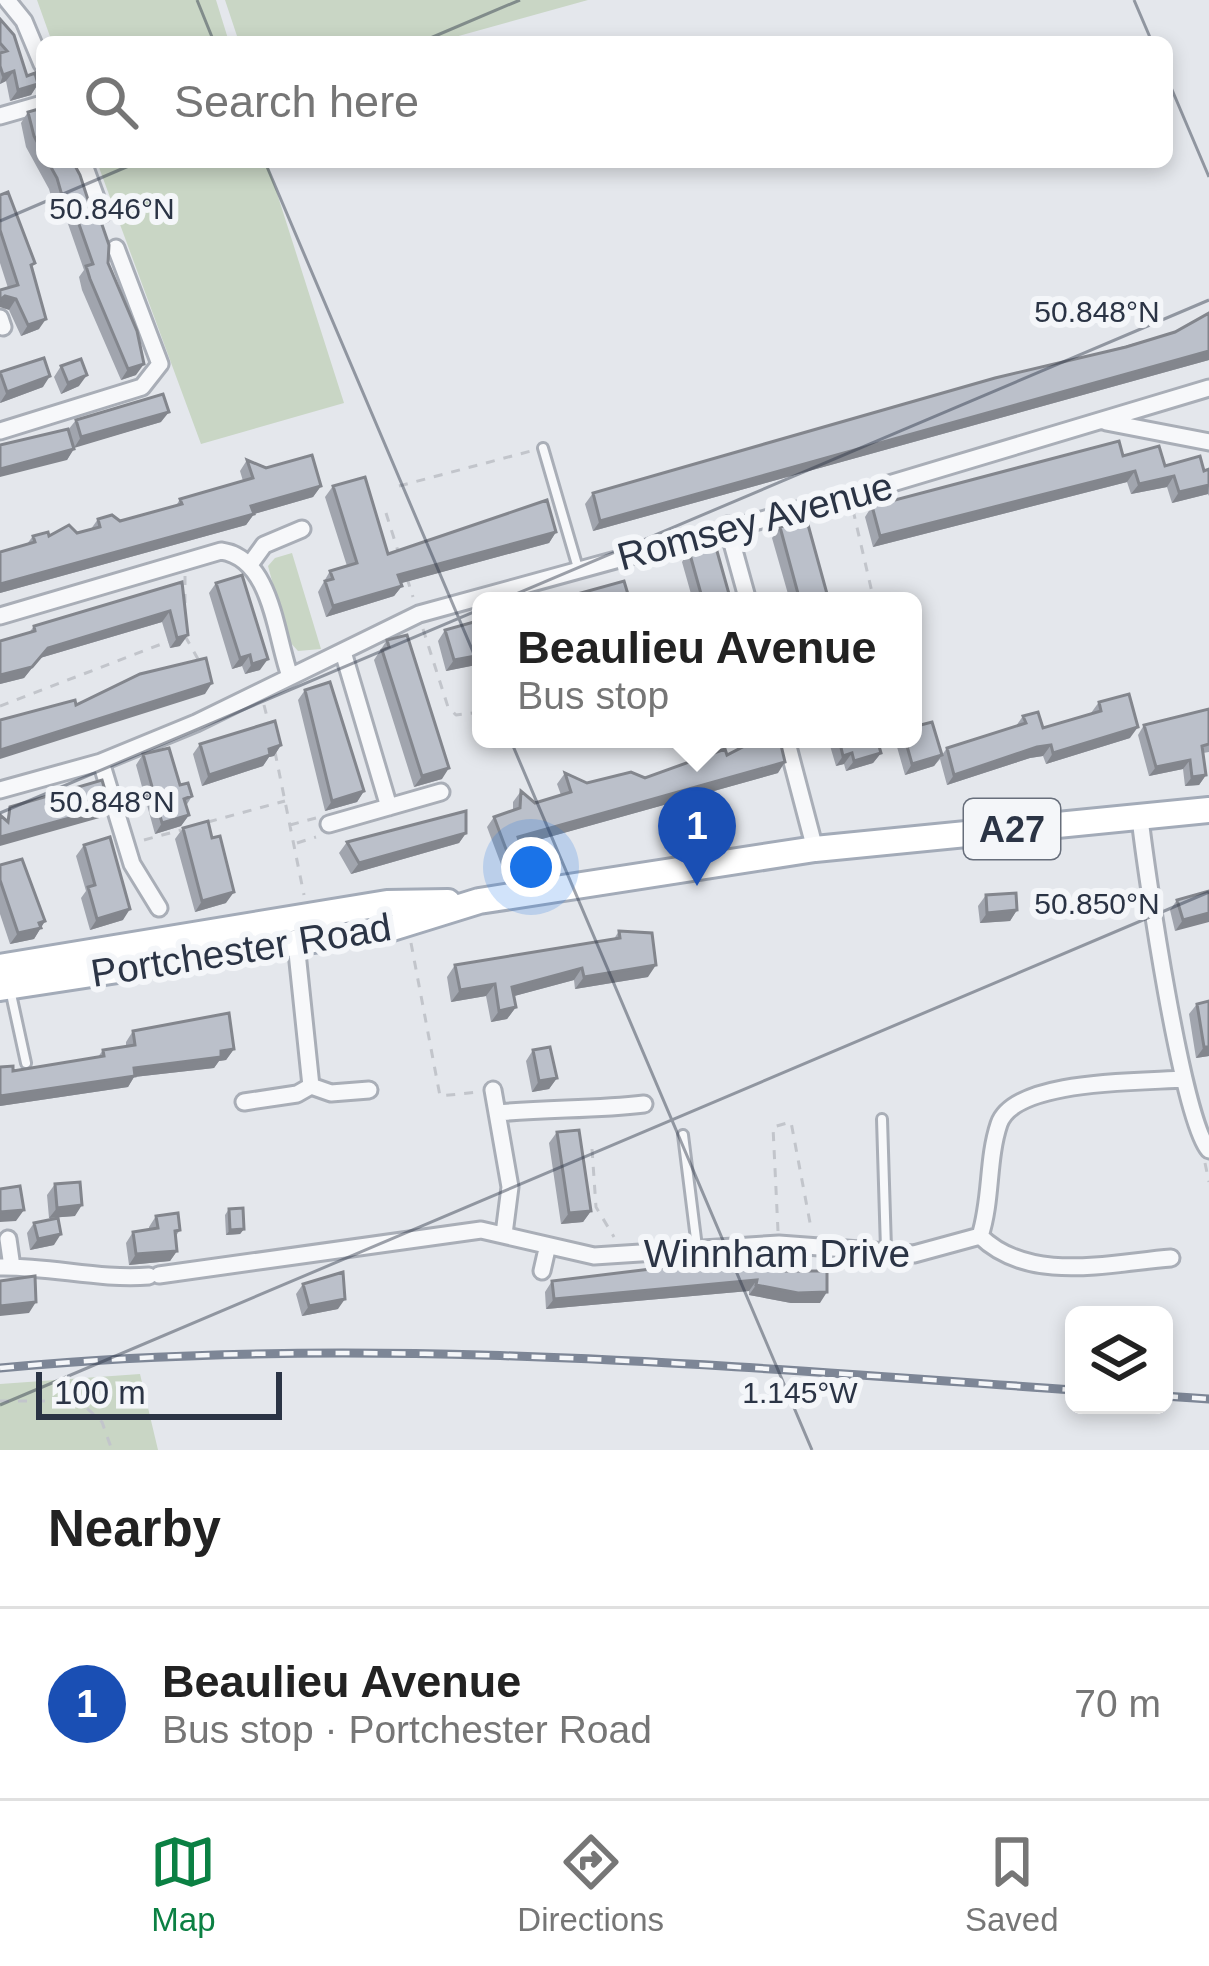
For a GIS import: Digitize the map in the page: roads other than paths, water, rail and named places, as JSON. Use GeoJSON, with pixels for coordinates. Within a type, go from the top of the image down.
{"type":"FeatureCollection","features":[{"type":"Feature","properties":{"kind":"main road","name":"Portchester Road"},"geometry":{"type":"LineString","coordinates":[[3,980],[392,928],[479,902],[815,849],[1209,810]]}},
{"type":"Feature","properties":{"kind":"main road","name":"Portchester Road"},"geometry":{"type":"LineString","coordinates":[[3,980],[387,902],[479,902]]}},
{"type":"Feature","properties":{"kind":"street"},"geometry":{"type":"LineString","coordinates":[[7,0],[25,21],[36,49]]}},
{"type":"Feature","properties":{"kind":"street"},"geometry":{"type":"LineString","coordinates":[[0,116],[36,106]]}},
{"type":"Feature","properties":{"kind":"street"},"geometry":{"type":"LineString","coordinates":[[85,168],[102,214]]}},
{"type":"Feature","properties":{"kind":"street"},"geometry":{"type":"LineString","coordinates":[[0,431],[142,387],[156,375],[160,364],[116,248]]}},
{"type":"Feature","properties":{"kind":"street","name":"Romsey Avenue"},"geometry":{"type":"LineString","coordinates":[[497,592],[727,525],[849,496],[1209,388]]}},
{"type":"Feature","properties":{"kind":"street","name":"Romsey Avenue"},"geometry":{"type":"LineString","coordinates":[[1103,421],[1209,442]]}},
{"type":"Feature","properties":{"kind":"street"},"geometry":{"type":"LineString","coordinates":[[727,525],[746,592]]}},
{"type":"Feature","properties":{"kind":"street"},"geometry":{"type":"LineString","coordinates":[[251,562],[264,545],[302,529]]}},
{"type":"Feature","properties":{"kind":"street"},"geometry":{"type":"LineString","coordinates":[[0,616],[221,551],[251,562]]}},
{"type":"Feature","properties":{"kind":"street"},"geometry":{"type":"LineString","coordinates":[[251,562],[290,676]]}},
{"type":"Feature","properties":{"kind":"street","name":"Romsey Avenue"},"geometry":{"type":"LineString","coordinates":[[0,790],[101,761],[262,692],[418,614],[472,599]]}},
{"type":"Feature","properties":{"kind":"street"},"geometry":{"type":"LineString","coordinates":[[343,652],[389,807]]}},
{"type":"Feature","properties":{"kind":"street"},"geometry":{"type":"LineString","coordinates":[[788,748],[815,849]]}},
{"type":"Feature","properties":{"kind":"street"},"geometry":{"type":"LineString","coordinates":[[101,761],[140,882],[159,908]]}},
{"type":"Feature","properties":{"kind":"street"},"geometry":{"type":"LineString","coordinates":[[329,824],[441,792]]}},
{"type":"Feature","properties":{"kind":"street"},"geometry":{"type":"LineString","coordinates":[[1140,818],[1184,1078],[1196,1129],[1209,1150]]}},
{"type":"Feature","properties":{"kind":"street"},"geometry":{"type":"LineString","coordinates":[[296,943],[311,1086]]}},
{"type":"Feature","properties":{"kind":"street"},"geometry":{"type":"LineString","coordinates":[[1171,1258],[1053,1267],[1010,1258],[980,1235],[989,1206],[1000,1119],[1010,1108],[1033,1094],[1056,1090],[1184,1078]]}},
{"type":"Feature","properties":{"kind":"street"},"geometry":{"type":"LineString","coordinates":[[244,1102],[297,1094],[311,1086],[331,1093],[369,1090]]}},
{"type":"Feature","properties":{"kind":"street"},"geometry":{"type":"LineString","coordinates":[[493,1090],[510,1187],[504,1234]]}},
{"type":"Feature","properties":{"kind":"street"},"geometry":{"type":"LineString","coordinates":[[497,1113],[537,1108],[573,1113],[644,1104]]}},
{"type":"Feature","properties":{"kind":"street","name":"Winnham Drive"},"geometry":{"type":"LineString","coordinates":[[6,1267],[116,1279],[481,1230],[547,1249],[594,1256],[779,1244],[935,1252],[980,1235]]}},
{"type":"Feature","properties":{"kind":"street"},"geometry":{"type":"LineString","coordinates":[[6,1267],[8,1239]]}},
{"type":"Feature","properties":{"kind":"street"},"geometry":{"type":"LineString","coordinates":[[542,1270],[547,1249]]}},
{"type":"Feature","properties":{"kind":"lane"},"geometry":{"type":"LineString","coordinates":[[543,448],[579,569]]}},
{"type":"Feature","properties":{"kind":"lane"},"geometry":{"type":"LineString","coordinates":[[3,980],[26,1063]]}},
{"type":"Feature","properties":{"kind":"lane"},"geometry":{"type":"LineString","coordinates":[[882,1119],[886,1252]]}},
{"type":"Feature","properties":{"kind":"lane"},"geometry":{"type":"LineString","coordinates":[[683,1135],[697,1247]]}},
{"type":"Feature","properties":{"kind":"railway"},"geometry":{"type":"LineString","coordinates":[[0,1368],[134,1358],[403,1353],[671,1363],[1065,1389]]}},
{"type":"Feature","properties":{"kind":"railway"},"geometry":{"type":"LineString","coordinates":[[1173,1397],[1209,1399]]}},
{"type":"Feature","properties":{"kind":"place","name":"Beaulieu Avenue"},"geometry":{"type":"Point","coordinates":[697,886]}}]}
